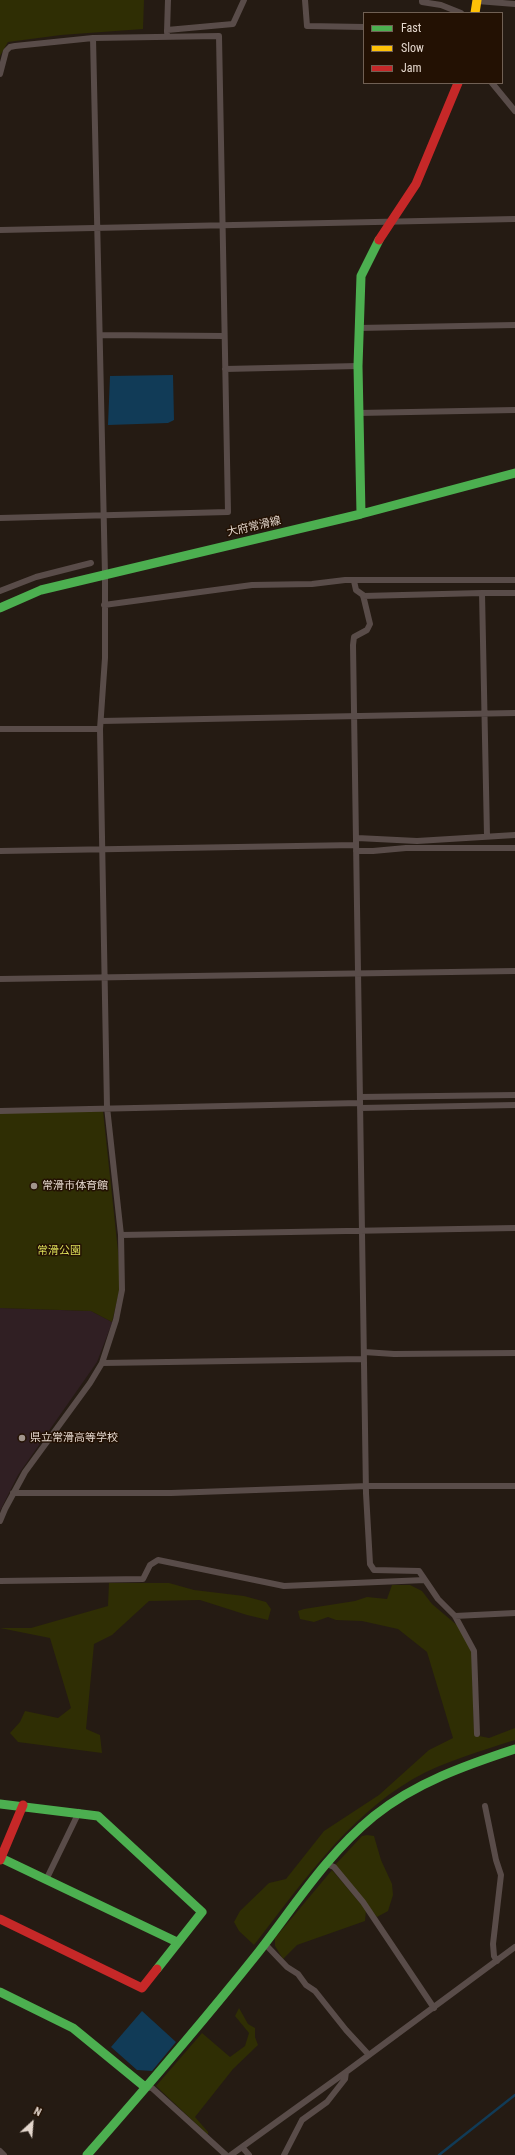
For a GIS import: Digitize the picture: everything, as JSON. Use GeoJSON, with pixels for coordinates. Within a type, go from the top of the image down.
{"type":"FeatureCollection","features":[{"type":"Feature","properties":{"kind":"street"},"geometry":{"type":"LineString","coordinates":[[167,37],[168,0]]}},
{"type":"Feature","properties":{"kind":"street"},"geometry":{"type":"LineString","coordinates":[[167,30],[233,24],[244,0]]}},
{"type":"Feature","properties":{"kind":"street"},"geometry":{"type":"LineString","coordinates":[[305,0],[307,26],[363,27]]}},
{"type":"Feature","properties":{"kind":"street"},"geometry":{"type":"LineString","coordinates":[[422,0],[422,2],[441,5],[458,12]]}},
{"type":"Feature","properties":{"kind":"street"},"geometry":{"type":"LineString","coordinates":[[476,12],[477,1],[515,4]]}},
{"type":"Feature","properties":{"kind":"street"},"geometry":{"type":"LineString","coordinates":[[0,74],[6,51],[10,47],[93,38],[219,36],[228,512],[0,518]]}},
{"type":"Feature","properties":{"kind":"street"},"geometry":{"type":"LineString","coordinates":[[0,1522],[13,1493],[25,1472],[90,1383],[102,1363],[116,1320],[122,1290],[121,1235],[107,1107],[100,729],[105,658],[105,575],[100,335],[97,287],[98,228],[93,38]]}},
{"type":"Feature","properties":{"kind":"street"},"geometry":{"type":"LineString","coordinates":[[361,514],[358,412],[358,328],[361,276],[376,244],[416,184],[458,84]]}},
{"type":"Feature","properties":{"kind":"street"},"geometry":{"type":"LineString","coordinates":[[493,84],[515,111]]}},
{"type":"Feature","properties":{"kind":"street"},"geometry":{"type":"LineString","coordinates":[[0,230],[515,219]]}},
{"type":"Feature","properties":{"kind":"street"},"geometry":{"type":"LineString","coordinates":[[358,328],[515,326]]}},
{"type":"Feature","properties":{"kind":"street"},"geometry":{"type":"LineString","coordinates":[[100,335],[224,336]]}},
{"type":"Feature","properties":{"kind":"street"},"geometry":{"type":"LineString","coordinates":[[225,369],[358,366]]}},
{"type":"Feature","properties":{"kind":"street"},"geometry":{"type":"LineString","coordinates":[[358,412],[515,410]]}},
{"type":"Feature","properties":{"kind":"street","name":"大府常滑線"},"geometry":{"type":"LineString","coordinates":[[0,608],[41,590],[361,514],[515,473]]}},
{"type":"Feature","properties":{"kind":"street"},"geometry":{"type":"LineString","coordinates":[[0,590],[36,577],[92,563]]}},
{"type":"Feature","properties":{"kind":"street"},"geometry":{"type":"LineString","coordinates":[[104,606],[252,585],[354,581],[515,580]]}},
{"type":"Feature","properties":{"kind":"street"},"geometry":{"type":"LineString","coordinates":[[354,581],[356,590],[363,596],[370,624],[367,630],[354,637],[354,716],[360,1103],[364,1231],[364,1359],[368,1486],[366,1493],[372,1569],[417,1570],[447,1609],[455,1616],[474,1650],[476,1734]]}},
{"type":"Feature","properties":{"kind":"street"},"geometry":{"type":"LineString","coordinates":[[482,592],[487,836]]}},
{"type":"Feature","properties":{"kind":"street"},"geometry":{"type":"LineString","coordinates":[[363,596],[515,592]]}},
{"type":"Feature","properties":{"kind":"street"},"geometry":{"type":"LineString","coordinates":[[101,721],[515,713]]}},
{"type":"Feature","properties":{"kind":"street"},"geometry":{"type":"LineString","coordinates":[[0,729],[100,729]]}},
{"type":"Feature","properties":{"kind":"street"},"geometry":{"type":"LineString","coordinates":[[0,851],[356,845],[482,838],[487,836],[515,836]]}},
{"type":"Feature","properties":{"kind":"street"},"geometry":{"type":"LineString","coordinates":[[356,845],[373,851],[406,848],[515,848]]}},
{"type":"Feature","properties":{"kind":"street"},"geometry":{"type":"LineString","coordinates":[[0,979],[515,971]]}},
{"type":"Feature","properties":{"kind":"street"},"geometry":{"type":"LineString","coordinates":[[360,1103],[515,1095]]}},
{"type":"Feature","properties":{"kind":"street"},"geometry":{"type":"LineString","coordinates":[[0,1111],[107,1107],[360,1103],[515,1105]]}},
{"type":"Feature","properties":{"kind":"street"},"geometry":{"type":"LineString","coordinates":[[121,1235],[515,1228]]}},
{"type":"Feature","properties":{"kind":"street"},"geometry":{"type":"LineString","coordinates":[[364,1352],[394,1354],[515,1352]]}},
{"type":"Feature","properties":{"kind":"street"},"geometry":{"type":"LineString","coordinates":[[102,1363],[364,1359]]}},
{"type":"Feature","properties":{"kind":"street"},"geometry":{"type":"LineString","coordinates":[[13,1493],[171,1493],[368,1486],[515,1486]]}},
{"type":"Feature","properties":{"kind":"street"},"geometry":{"type":"LineString","coordinates":[[0,1581],[143,1579],[150,1565],[158,1560],[284,1586],[425,1580]]}},
{"type":"Feature","properties":{"kind":"street"},"geometry":{"type":"LineString","coordinates":[[455,1616],[515,1613]]}},
{"type":"Feature","properties":{"kind":"street"},"geometry":{"type":"LineString","coordinates":[[87,2155],[206,2018],[327,1864],[358,1830],[392,1805],[421,1787],[482,1759],[515,1749]]}},
{"type":"Feature","properties":{"kind":"street"},"geometry":{"type":"LineString","coordinates":[[0,1804],[23,1805],[79,1812],[98,1816],[202,1912],[142,1988],[0,1919]]}},
{"type":"Feature","properties":{"kind":"street"},"geometry":{"type":"LineString","coordinates":[[23,1805],[0,1859],[177,1942]]}},
{"type":"Feature","properties":{"kind":"street"},"geometry":{"type":"LineString","coordinates":[[485,1806],[496,1860],[501,1875],[493,1944],[494,1956],[497,1961]]}},
{"type":"Feature","properties":{"kind":"street"},"geometry":{"type":"LineString","coordinates":[[46,1880],[79,1812]]}},
{"type":"Feature","properties":{"kind":"street"},"geometry":{"type":"LineString","coordinates":[[327,1864],[334,1867],[363,1902],[434,2008]]}},
{"type":"Feature","properties":{"kind":"street"},"geometry":{"type":"LineString","coordinates":[[265,1944],[287,1967],[298,1974],[306,1985],[315,1990],[346,2030],[370,2055]]}},
{"type":"Feature","properties":{"kind":"street"},"geometry":{"type":"LineString","coordinates":[[231,2155],[370,2055],[515,1947]]}},
{"type":"Feature","properties":{"kind":"street"},"geometry":{"type":"LineString","coordinates":[[0,1992],[77,2030],[145,2087],[152,2088],[226,2155]]}},
{"type":"Feature","properties":{"kind":"street"},"geometry":{"type":"LineString","coordinates":[[284,2155],[302,2120],[327,2102],[344,2079],[346,2072]]}},
{"type":"Feature","properties":{"kind":"street"},"geometry":{"type":"LineString","coordinates":[[242,2147],[249,2155]]}},
{"type":"Feature","properties":{"kind":"street"},"geometry":{"type":"LineString","coordinates":[[0,2151],[4,2155]]}},
{"type":"Feature","properties":{"kind":"shaded area","name":"県立常滑高等学校"},"geometry":{"type":"Polygon","coordinates":[[[0,1308],[91,1311],[112,1323],[97,1362],[18,1475],[0,1511],[0,1308]]]}},
{"type":"Feature","properties":{"kind":"green space"},"geometry":{"type":"Polygon","coordinates":[[[0,0],[144,0],[143,29],[61,35],[8,42],[0,56],[0,0]]]}},
{"type":"Feature","properties":{"kind":"green space","name":"常滑公園"},"geometry":{"type":"Polygon","coordinates":[[[103,1111],[120,1270],[119,1292],[112,1322],[91,1311],[0,1308],[0,1112],[103,1111]]]}},
{"type":"Feature","properties":{"kind":"green space"},"geometry":{"type":"Polygon","coordinates":[[[109,1583],[169,1583],[194,1590],[244,1596],[266,1602],[271,1609],[268,1620],[200,1600],[149,1601],[112,1635],[94,1644],[86,1729],[100,1735],[102,1753],[18,1742],[10,1733],[20,1722],[25,1711],[58,1718],[71,1708],[50,1638],[0,1628],[31,1628],[108,1606],[109,1583]]]}},
{"type":"Feature","properties":{"kind":"green space"},"geometry":{"type":"Polygon","coordinates":[[[392,1585],[410,1585],[422,1591],[432,1604],[458,1626],[472,1649],[474,1735],[489,1738],[515,1728],[515,1740],[463,1757],[425,1773],[389,1795],[366,1813],[307,1876],[254,1945],[239,1931],[234,1922],[240,1911],[269,1883],[286,1879],[324,1831],[379,1795],[429,1750],[453,1738],[427,1652],[398,1629],[362,1621],[336,1620],[328,1617],[314,1622],[300,1619],[298,1611],[304,1609],[355,1601],[367,1597],[387,1599],[392,1585]]]}},
{"type":"Feature","properties":{"kind":"green space"},"geometry":{"type":"Polygon","coordinates":[[[362,1836],[374,1836],[381,1860],[392,1884],[393,1895],[388,1911],[377,1917],[335,1865],[362,1836]]]}},
{"type":"Feature","properties":{"kind":"green space"},"geometry":{"type":"Polygon","coordinates":[[[332,1870],[366,1910],[365,1921],[297,1945],[283,1959],[275,1946],[275,1938],[332,1870]]]}},
{"type":"Feature","properties":{"kind":"green space"},"geometry":{"type":"Polygon","coordinates":[[[239,2008],[248,2024],[255,2028],[255,2037],[258,2045],[233,2069],[195,2117],[208,2132],[208,2135],[156,2086],[202,2033],[230,2057],[245,2046],[249,2033],[235,2016],[239,2008]]]}},
{"type":"Feature","properties":{"kind":"water"},"geometry":{"type":"Polygon","coordinates":[[[173,375],[174,420],[168,423],[108,425],[110,376],[173,375]]]}},
{"type":"Feature","properties":{"kind":"water"},"geometry":{"type":"Polygon","coordinates":[[[142,2011],[176,2042],[152,2071],[137,2070],[111,2047],[142,2011]]]}},
{"type":"Feature","properties":{"kind":"waterway"},"geometry":{"type":"LineString","coordinates":[[439,2155],[515,2095]]}},
{"type":"Feature","properties":{"kind":"traffic: fast"},"geometry":{"type":"LineString","coordinates":[[361,514],[358,366],[361,276],[379,240]]}},
{"type":"Feature","properties":{"kind":"traffic: fast"},"geometry":{"type":"LineString","coordinates":[[0,608],[41,590],[361,514],[515,473]]}},
{"type":"Feature","properties":{"kind":"traffic: fast"},"geometry":{"type":"LineString","coordinates":[[87,2155],[194,2031],[257,1954],[311,1882],[357,1831],[374,1816],[406,1794],[442,1776],[515,1749]]}},
{"type":"Feature","properties":{"kind":"traffic: fast"},"geometry":{"type":"LineString","coordinates":[[0,1804],[98,1816],[202,1912],[157,1969]]}},
{"type":"Feature","properties":{"kind":"traffic: fast"},"geometry":{"type":"LineString","coordinates":[[1,1858],[177,1942]]}},
{"type":"Feature","properties":{"kind":"traffic: fast"},"geometry":{"type":"LineString","coordinates":[[0,1992],[73,2028],[145,2087]]}},
{"type":"Feature","properties":{"kind":"traffic: slow"},"geometry":{"type":"LineString","coordinates":[[475,12],[477,0]]}},
{"type":"Feature","properties":{"kind":"traffic: jam"},"geometry":{"type":"LineString","coordinates":[[379,240],[416,184],[458,84]]}},
{"type":"Feature","properties":{"kind":"traffic: jam"},"geometry":{"type":"LineString","coordinates":[[0,1860],[23,1805]]}},
{"type":"Feature","properties":{"kind":"traffic: jam"},"geometry":{"type":"LineString","coordinates":[[0,1919],[142,1988],[157,1969]]}},
{"type":"Feature","properties":{"kind":"place","name":"常滑市体育館"},"geometry":{"type":"Point","coordinates":[34,1186]}},
{"type":"Feature","properties":{"kind":"place","name":"県立常滑高等学校"},"geometry":{"type":"Point","coordinates":[22,1438]}}]}
